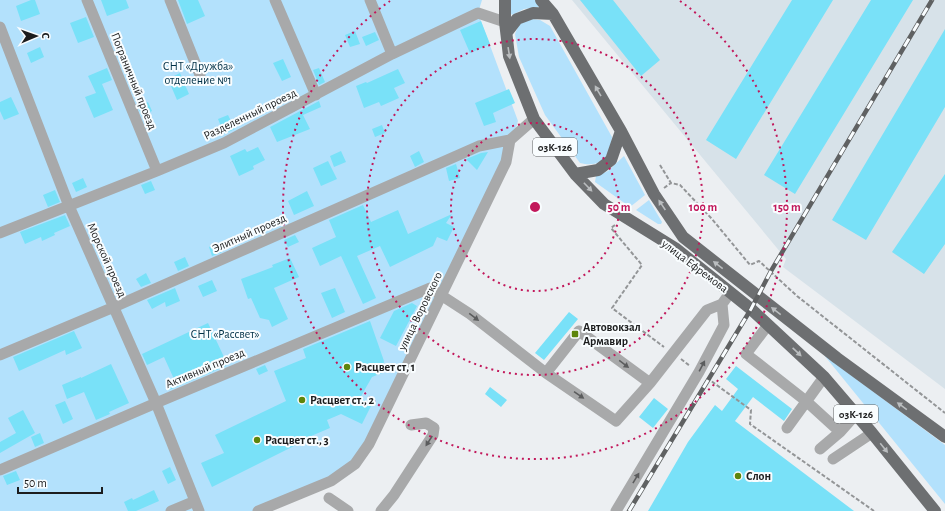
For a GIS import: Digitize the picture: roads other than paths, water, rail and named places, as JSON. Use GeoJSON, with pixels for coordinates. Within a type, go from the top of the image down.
{"type":"FeatureCollection","features":[{"type":"Feature","properties":{"kind":"main road","name":"улица Ефремова"},"geometry":{"type":"LineString","coordinates":[[505,0],[509,56],[534,119],[575,174],[604,204],[675,248],[768,325],[824,377],[872,433],[935,511]]}},
{"type":"Feature","properties":{"kind":"main road","name":"улица Ефремова"},"geometry":{"type":"LineString","coordinates":[[541,0],[553,14],[621,131],[654,194],[683,237],[837,358],[945,437]]}},
{"type":"Feature","properties":{"kind":"main road"},"geometry":{"type":"LineString","coordinates":[[506,27],[517,19],[533,13],[553,14]]}},
{"type":"Feature","properties":{"kind":"main road","name":"03К-126"},"geometry":{"type":"LineString","coordinates":[[575,174],[598,170],[611,160],[621,131]]}},
{"type":"Feature","properties":{"kind":"street","name":"Пограничный проезд"},"geometry":{"type":"LineString","coordinates":[[87,0],[157,171]]}},
{"type":"Feature","properties":{"kind":"street"},"geometry":{"type":"LineString","coordinates":[[170,0],[200,75]]}},
{"type":"Feature","properties":{"kind":"street"},"geometry":{"type":"LineString","coordinates":[[275,0],[316,96]]}},
{"type":"Feature","properties":{"kind":"street"},"geometry":{"type":"LineString","coordinates":[[370,0],[392,54]]}},
{"type":"Feature","properties":{"kind":"street","name":"Разделенный проезд"},"geometry":{"type":"LineString","coordinates":[[0,233],[224,143],[316,96],[392,54],[478,13],[506,27]]}},
{"type":"Feature","properties":{"kind":"street","name":"Морской проезд"},"geometry":{"type":"LineString","coordinates":[[0,27],[69,206],[156,403],[197,506]]}},
{"type":"Feature","properties":{"kind":"street"},"geometry":{"type":"LineString","coordinates":[[510,140],[534,119]]}},
{"type":"Feature","properties":{"kind":"street","name":"улица Воровского"},"geometry":{"type":"LineString","coordinates":[[258,511],[331,481],[355,464],[369,444],[506,162],[510,140]]}},
{"type":"Feature","properties":{"kind":"street","name":"Элитный проезд"},"geometry":{"type":"LineString","coordinates":[[0,355],[114,307],[479,146],[510,140]]}},
{"type":"Feature","properties":{"kind":"street","name":"Активный проезд"},"geometry":{"type":"LineString","coordinates":[[0,470],[430,288],[442,296]]}},
{"type":"Feature","properties":{"kind":"street"},"geometry":{"type":"LineString","coordinates":[[442,296],[470,314],[546,373],[616,421],[650,383],[707,310],[722,304],[730,293]]}},
{"type":"Feature","properties":{"kind":"street"},"geometry":{"type":"LineString","coordinates":[[616,511],[699,372],[724,325],[722,304]]}},
{"type":"Feature","properties":{"kind":"street"},"geometry":{"type":"LineString","coordinates":[[768,325],[746,354],[806,401],[840,432]]}},
{"type":"Feature","properties":{"kind":"street"},"geometry":{"type":"LineString","coordinates":[[546,373],[579,331],[650,383]]}},
{"type":"Feature","properties":{"kind":"street"},"geometry":{"type":"LineString","coordinates":[[787,428],[824,377]]}},
{"type":"Feature","properties":{"kind":"street"},"geometry":{"type":"LineString","coordinates":[[820,449],[840,432],[856,414]]}},
{"type":"Feature","properties":{"kind":"street"},"geometry":{"type":"LineString","coordinates":[[381,511],[394,495],[433,435],[434,428],[426,423],[411,425]]}},
{"type":"Feature","properties":{"kind":"street"},"geometry":{"type":"LineString","coordinates":[[833,459],[872,433]]}},
{"type":"Feature","properties":{"kind":"street"},"geometry":{"type":"LineString","coordinates":[[329,498],[348,511]]}},
{"type":"Feature","properties":{"kind":"street"},"geometry":{"type":"LineString","coordinates":[[171,511],[197,506]]}},
{"type":"Feature","properties":{"kind":"railway"},"geometry":{"type":"LineString","coordinates":[[629,511],[751,309],[771,271],[932,0]]}},
{"type":"Feature","properties":{"kind":"place","name":"Автовокзал Армавир"},"geometry":{"type":"Point","coordinates":[575,334]}},
{"type":"Feature","properties":{"kind":"place","name":"Расцвет ст, 1"},"geometry":{"type":"Point","coordinates":[347,367]}},
{"type":"Feature","properties":{"kind":"place","name":"Расцвет ст., 2"},"geometry":{"type":"Point","coordinates":[302,400]}},
{"type":"Feature","properties":{"kind":"place","name":"Расцвет ст., 3"},"geometry":{"type":"Point","coordinates":[257,440]}},
{"type":"Feature","properties":{"kind":"place","name":"Слон"},"geometry":{"type":"Point","coordinates":[738,476]}},
{"type":"Feature","properties":{"kind":"park label","name":"СНТ «Дружба» отделение №1"},"geometry":{"type":"Point","coordinates":[198,73]}},
{"type":"Feature","properties":{"kind":"park label","name":"СНТ «Рассвет»"},"geometry":{"type":"Point","coordinates":[225,334]}}]}
